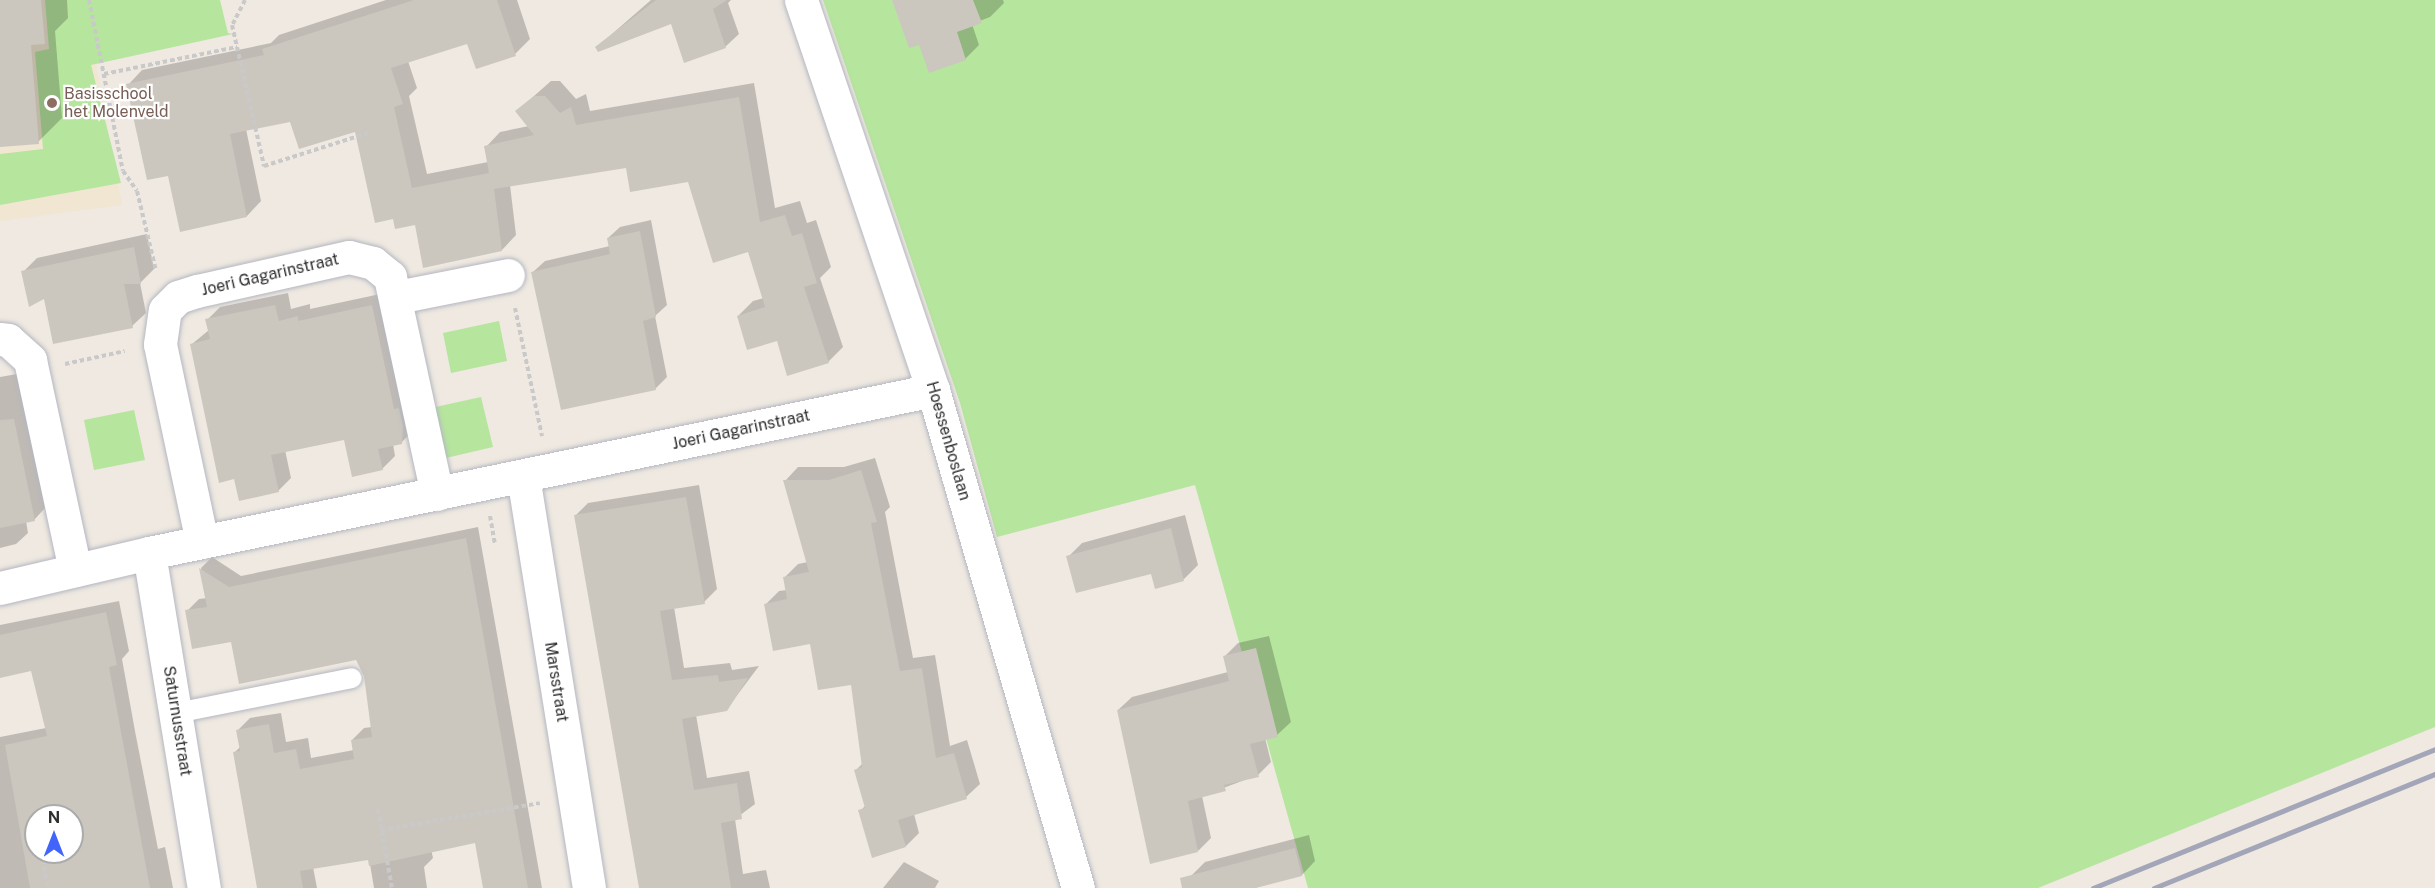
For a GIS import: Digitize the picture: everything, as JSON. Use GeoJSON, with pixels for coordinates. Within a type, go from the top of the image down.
{"type":"FeatureCollection","features":[{"type":"Feature","properties":{"kind":"street","name":"Hoessenboslaan"},"geometry":{"type":"LineString","coordinates":[[801,0],[933,390],[1078,888]]}},
{"type":"Feature","properties":{"kind":"street","name":"Joeri Gagarinstraat"},"geometry":{"type":"LineString","coordinates":[[165,310],[178,297],[197,291],[349,257],[373,263],[390,277],[397,297],[437,494]]}},
{"type":"Feature","properties":{"kind":"street"},"geometry":{"type":"LineString","coordinates":[[397,297],[508,275]]}},
{"type":"Feature","properties":{"kind":"street"},"geometry":{"type":"LineString","coordinates":[[165,310],[160,344],[202,542]]}},
{"type":"Feature","properties":{"kind":"street"},"geometry":{"type":"LineString","coordinates":[[0,339],[8,340],[30,360],[75,570]]}},
{"type":"Feature","properties":{"kind":"street","name":"Joeri Gagarinstraat"},"geometry":{"type":"LineString","coordinates":[[0,588],[149,553],[933,390]]}},
{"type":"Feature","properties":{"kind":"street","name":"Marsstraat"},"geometry":{"type":"LineString","coordinates":[[536,474],[575,797],[589,888]]}},
{"type":"Feature","properties":{"kind":"street","name":"Saturnusstraat"},"geometry":{"type":"LineString","coordinates":[[149,553],[204,888]]}},
{"type":"Feature","properties":{"kind":"lane"},"geometry":{"type":"LineString","coordinates":[[176,713],[352,678]]}},
{"type":"Feature","properties":{"kind":"path"},"geometry":{"type":"LineString","coordinates":[[89,0],[123,171],[137,191],[165,310]]}},
{"type":"Feature","properties":{"kind":"path"},"geometry":{"type":"LineString","coordinates":[[245,0],[232,25],[264,166],[371,132]]}},
{"type":"Feature","properties":{"kind":"path"},"geometry":{"type":"LineString","coordinates":[[104,74],[237,47]]}},
{"type":"Feature","properties":{"kind":"path"},"geometry":{"type":"LineString","coordinates":[[508,275],[536,474]]}},
{"type":"Feature","properties":{"kind":"path"},"geometry":{"type":"LineString","coordinates":[[32,370],[160,344]]}},
{"type":"Feature","properties":{"kind":"path"},"geometry":{"type":"LineString","coordinates":[[381,830],[575,797]]}},
{"type":"Feature","properties":{"kind":"path"},"geometry":{"type":"LineString","coordinates":[[378,809],[392,888]]}},
{"type":"Feature","properties":{"kind":"path"},"geometry":{"type":"LineString","coordinates":[[43,864],[48,888]]}},
{"type":"Feature","properties":{"kind":"shaded area","name":"Basisschool het Molenveld"},"geometry":{"type":"Polygon","coordinates":[[[0,0],[84,0],[122,205],[0,221],[0,0]]]}},
{"type":"Feature","properties":{"kind":"green space","name":"Basisschool het Molenveld"},"geometry":{"type":"Polygon","coordinates":[[[45,0],[220,0],[228,33],[233,34],[91,65],[121,183],[0,205],[0,154],[43,149],[35,52],[49,49],[45,0]]]}},
{"type":"Feature","properties":{"kind":"green space"},"geometry":{"type":"Polygon","coordinates":[[[823,0],[2435,0],[2435,727],[2038,888],[1308,888],[1195,485],[997,537],[960,403],[823,0]]]}},
{"type":"Feature","properties":{"kind":"green space"},"geometry":{"type":"Polygon","coordinates":[[[499,321],[507,361],[451,373],[443,333],[499,321]]]}},
{"type":"Feature","properties":{"kind":"green space"},"geometry":{"type":"Polygon","coordinates":[[[481,397],[493,447],[446,458],[431,408],[481,397]]]}},
{"type":"Feature","properties":{"kind":"green space"},"geometry":{"type":"Polygon","coordinates":[[[134,410],[145,460],[94,470],[84,420],[134,410]]]}},
{"type":"Feature","properties":{"kind":"building"},"geometry":{"type":"Polygon","coordinates":[[[0,0],[41,0],[45,44],[31,45],[39,144],[0,147],[0,0]]]}},
{"type":"Feature","properties":{"kind":"building"},"geometry":{"type":"Polygon","coordinates":[[[414,0],[497,0],[516,56],[476,69],[467,44],[391,68],[403,104],[394,107],[412,188],[489,173],[484,146],[534,135],[515,111],[534,96],[545,96],[560,113],[571,107],[576,125],[739,97],[760,222],[785,215],[792,236],[802,233],[817,283],[804,287],[829,363],[787,376],[777,341],[747,350],[737,316],[765,307],[748,252],[713,263],[688,182],[630,192],[626,168],[494,189],[502,251],[423,268],[415,225],[395,229],[393,219],[375,223],[355,132],[299,149],[290,122],[230,134],[247,217],[180,232],[168,176],[147,180],[126,84],[264,55],[262,49],[414,0]]]}},
{"type":"Feature","properties":{"kind":"building"},"geometry":{"type":"Polygon","coordinates":[[[656,0],[727,0],[713,9],[726,48],[684,63],[671,24],[598,52],[595,47],[656,0]]]}},
{"type":"Feature","properties":{"kind":"building"},"geometry":{"type":"Polygon","coordinates":[[[892,0],[973,0],[982,23],[957,32],[966,60],[929,73],[919,45],[909,48],[892,0]]]}},
{"type":"Feature","properties":{"kind":"building"},"geometry":{"type":"Polygon","coordinates":[[[640,231],[656,317],[643,321],[656,390],[561,410],[531,272],[610,254],[607,238],[640,231]]]}},
{"type":"Feature","properties":{"kind":"building"},"geometry":{"type":"Polygon","coordinates":[[[134,247],[141,284],[124,284],[133,328],[53,344],[44,299],[29,307],[21,271],[134,247]]]}},
{"type":"Feature","properties":{"kind":"building"},"geometry":{"type":"Polygon","coordinates":[[[275,305],[279,321],[298,316],[298,321],[372,305],[394,409],[399,408],[403,426],[402,444],[378,449],[383,470],[352,477],[344,440],[271,455],[279,492],[239,501],[234,479],[219,483],[190,344],[210,339],[205,319],[275,305]]]}},
{"type":"Feature","properties":{"kind":"building"},"geometry":{"type":"Polygon","coordinates":[[[14,419],[35,521],[0,528],[0,420],[14,419]]]}},
{"type":"Feature","properties":{"kind":"building"},"geometry":{"type":"Polygon","coordinates":[[[861,470],[877,522],[871,523],[900,671],[922,668],[936,758],[954,753],[967,799],[898,820],[906,847],[872,858],[858,810],[865,808],[854,770],[862,767],[851,685],[818,690],[810,644],[773,651],[764,604],[787,599],[783,577],[809,572],[783,480],[829,480],[861,470]]]}},
{"type":"Feature","properties":{"kind":"building"},"geometry":{"type":"Polygon","coordinates":[[[686,497],[705,604],[660,611],[672,680],[718,675],[719,682],[748,678],[727,711],[682,719],[694,790],[737,783],[742,819],[721,823],[731,888],[639,888],[574,515],[686,497]]]}},
{"type":"Feature","properties":{"kind":"building"},"geometry":{"type":"Polygon","coordinates":[[[1171,528],[1184,581],[1155,589],[1151,574],[1076,593],[1066,556],[1171,528]]]}},
{"type":"Feature","properties":{"kind":"building"},"geometry":{"type":"Polygon","coordinates":[[[466,538],[528,888],[483,888],[475,843],[369,866],[368,860],[300,871],[303,888],[257,888],[233,752],[240,751],[236,730],[269,724],[274,753],[296,749],[300,769],[354,759],[351,740],[372,737],[364,676],[356,660],[239,684],[231,642],[192,649],[185,610],[207,607],[199,568],[229,587],[466,538]]]}},
{"type":"Feature","properties":{"kind":"building"},"geometry":{"type":"Polygon","coordinates":[[[106,612],[117,665],[109,667],[150,888],[30,888],[26,864],[84,864],[84,804],[24,804],[24,854],[5,745],[47,736],[31,671],[0,678],[0,635],[106,612]]]}},
{"type":"Feature","properties":{"kind":"building"},"geometry":{"type":"Polygon","coordinates":[[[1256,648],[1278,737],[1250,744],[1259,777],[1224,785],[1226,791],[1188,801],[1198,852],[1150,864],[1117,710],[1229,681],[1223,656],[1256,648]]]}},
{"type":"Feature","properties":{"kind":"building"},"geometry":{"type":"Polygon","coordinates":[[[1295,848],[1302,876],[1255,888],[1182,888],[1180,878],[1295,848]]]}},
{"type":"Feature","properties":{"kind":"railway"},"geometry":{"type":"LineString","coordinates":[[2093,888],[2435,749]]}},
{"type":"Feature","properties":{"kind":"railway"},"geometry":{"type":"LineString","coordinates":[[2154,888],[2435,774]]}},
{"type":"Feature","properties":{"kind":"place","name":"Basisschool het Molenveld"},"geometry":{"type":"Point","coordinates":[52,103]}}]}
